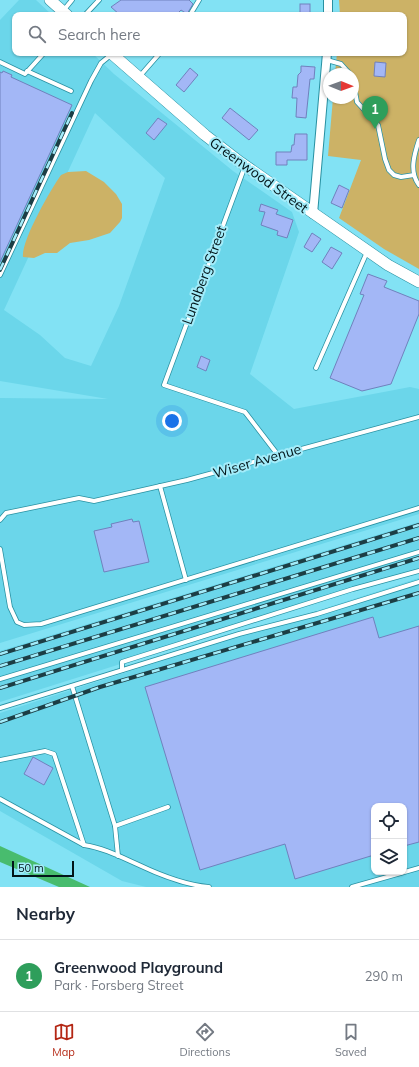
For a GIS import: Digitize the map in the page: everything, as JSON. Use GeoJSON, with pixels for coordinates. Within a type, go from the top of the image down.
{"type":"FeatureCollection","features":[{"type":"Feature","properties":{"kind":"main road"},"geometry":{"type":"LineString","coordinates":[[50,0],[64,12]]}},
{"type":"Feature","properties":{"kind":"main road","name":"Greenwood Street"},"geometry":{"type":"LineString","coordinates":[[114,56],[204,135],[312,214],[388,265],[419,282]]}},
{"type":"Feature","properties":{"kind":"street"},"geometry":{"type":"LineString","coordinates":[[328,0],[328,12]]}},
{"type":"Feature","properties":{"kind":"street"},"geometry":{"type":"LineString","coordinates":[[312,214],[327,57]]}},
{"type":"Feature","properties":{"kind":"lane"},"geometry":{"type":"LineString","coordinates":[[66,12],[72,0]]}},
{"type":"Feature","properties":{"kind":"lane"},"geometry":{"type":"LineString","coordinates":[[88,12],[99,0]]}},
{"type":"Feature","properties":{"kind":"lane"},"geometry":{"type":"LineString","coordinates":[[192,12],[200,0]]}},
{"type":"Feature","properties":{"kind":"lane"},"geometry":{"type":"LineString","coordinates":[[0,62],[25,74],[41,56]]}},
{"type":"Feature","properties":{"kind":"lane"},"geometry":{"type":"LineString","coordinates":[[0,275],[91,81],[100,63],[108,56]]}},
{"type":"Feature","properties":{"kind":"lane"},"geometry":{"type":"LineString","coordinates":[[139,77],[157,56]]}},
{"type":"Feature","properties":{"kind":"lane"},"geometry":{"type":"LineString","coordinates":[[327,57],[341,64],[345,68]]}},
{"type":"Feature","properties":{"kind":"lane"},"geometry":{"type":"LineString","coordinates":[[27,71],[71,92]]}},
{"type":"Feature","properties":{"kind":"lane"},"geometry":{"type":"LineString","coordinates":[[358,104],[378,125],[385,159],[389,170],[394,176],[402,177],[414,175]]}},
{"type":"Feature","properties":{"kind":"lane"},"geometry":{"type":"LineString","coordinates":[[419,140],[412,163],[414,175],[419,185]]}},
{"type":"Feature","properties":{"kind":"lane","name":"Lundberg Street"},"geometry":{"type":"LineString","coordinates":[[245,165],[164,385],[245,412],[278,455]]}},
{"type":"Feature","properties":{"kind":"lane"},"geometry":{"type":"LineString","coordinates":[[316,368],[367,251]]}},
{"type":"Feature","properties":{"kind":"lane","name":"Wiser Avenue"},"geometry":{"type":"LineString","coordinates":[[0,520],[6,513],[79,498],[94,501],[160,486],[419,417]]}},
{"type":"Feature","properties":{"kind":"lane"},"geometry":{"type":"LineString","coordinates":[[160,486],[186,580]]}},
{"type":"Feature","properties":{"kind":"lane"},"geometry":{"type":"LineString","coordinates":[[0,549],[10,607],[16,622],[24,625],[41,624],[419,508]]}},
{"type":"Feature","properties":{"kind":"lane"},"geometry":{"type":"LineString","coordinates":[[0,679],[419,552]]}},
{"type":"Feature","properties":{"kind":"lane"},"geometry":{"type":"LineString","coordinates":[[122,670],[122,662],[419,571]]}},
{"type":"Feature","properties":{"kind":"lane"},"geometry":{"type":"LineString","coordinates":[[0,708],[239,634],[317,614],[419,582]]}},
{"type":"Feature","properties":{"kind":"lane"},"geometry":{"type":"LineString","coordinates":[[72,686],[115,826],[118,856]]}},
{"type":"Feature","properties":{"kind":"lane"},"geometry":{"type":"LineString","coordinates":[[0,760],[45,750],[54,754],[84,845]]}},
{"type":"Feature","properties":{"kind":"lane"},"geometry":{"type":"LineString","coordinates":[[0,799],[84,845],[98,847],[148,870],[199,886],[210,887]]}},
{"type":"Feature","properties":{"kind":"lane"},"geometry":{"type":"LineString","coordinates":[[115,826],[168,807]]}},
{"type":"Feature","properties":{"kind":"lane"},"geometry":{"type":"LineString","coordinates":[[352,887],[419,868]]}},
{"type":"Feature","properties":{"kind":"shaded area"},"geometry":{"type":"Polygon","coordinates":[[[19,0],[36,0],[49,12],[12,12],[12,56],[95,56],[114,74],[233,171],[292,212],[299,232],[250,374],[294,409],[410,387],[419,389],[419,514],[0,643],[0,398],[108,399],[0,381],[0,20],[19,0]],[[95,113],[4,310],[40,335],[65,358],[91,366],[119,306],[165,178],[95,113]]]}},
{"type":"Feature","properties":{"kind":"shaded area"},"geometry":{"type":"Polygon","coordinates":[[[339,0],[419,0],[419,269],[384,249],[339,218],[361,160],[328,156],[332,104],[359,104],[359,68],[336,68],[337,56],[407,56],[407,12],[340,12],[339,0]]]}},
{"type":"Feature","properties":{"kind":"shaded area"},"geometry":{"type":"Polygon","coordinates":[[[86,171],[104,182],[116,194],[122,204],[122,218],[120,222],[110,233],[89,240],[70,243],[57,253],[45,253],[34,258],[23,257],[27,239],[32,228],[44,203],[61,175],[68,172],[86,171]]]}},
{"type":"Feature","properties":{"kind":"shaded area"},"geometry":{"type":"Polygon","coordinates":[[[419,522],[419,570],[0,702],[0,651],[419,522]]]}},
{"type":"Feature","properties":{"kind":"shaded area"},"geometry":{"type":"Polygon","coordinates":[[[419,578],[419,887],[146,887],[122,881],[0,811],[0,713],[419,578]]]}},
{"type":"Feature","properties":{"kind":"shaded area"},"geometry":{"type":"Polygon","coordinates":[[[0,846],[90,887],[59,887],[0,862],[0,846]]]}},
{"type":"Feature","properties":{"kind":"building"},"geometry":{"type":"Polygon","coordinates":[[[121,0],[189,0],[193,4],[188,12],[181,10],[179,12],[117,12],[111,7],[121,0]]]}},
{"type":"Feature","properties":{"kind":"building"},"geometry":{"type":"Polygon","coordinates":[[[300,4],[310,4],[310,12],[300,12],[300,4]]]}},
{"type":"Feature","properties":{"kind":"building"},"geometry":{"type":"Polygon","coordinates":[[[375,62],[386,63],[385,77],[374,76],[375,62]]]}},
{"type":"Feature","properties":{"kind":"building"},"geometry":{"type":"Polygon","coordinates":[[[301,66],[315,67],[314,79],[310,79],[306,118],[296,117],[297,98],[292,98],[293,87],[297,87],[298,75],[301,72],[301,66]]]}},
{"type":"Feature","properties":{"kind":"building"},"geometry":{"type":"Polygon","coordinates":[[[190,68],[198,75],[184,92],[176,85],[190,68]]]}},
{"type":"Feature","properties":{"kind":"building"},"geometry":{"type":"Polygon","coordinates":[[[3,71],[12,75],[11,77],[72,105],[0,262],[0,72],[2,73],[3,71]]]}},
{"type":"Feature","properties":{"kind":"building"},"geometry":{"type":"Polygon","coordinates":[[[230,108],[258,130],[249,140],[222,118],[230,108]]]}},
{"type":"Feature","properties":{"kind":"building"},"geometry":{"type":"Polygon","coordinates":[[[158,118],[167,124],[154,140],[146,133],[158,118]]]}},
{"type":"Feature","properties":{"kind":"building"},"geometry":{"type":"Polygon","coordinates":[[[295,134],[307,134],[307,160],[287,160],[287,165],[276,165],[276,152],[291,152],[292,145],[294,145],[295,134]]]}},
{"type":"Feature","properties":{"kind":"building"},"geometry":{"type":"Polygon","coordinates":[[[339,185],[349,190],[342,208],[331,203],[339,185]]]}},
{"type":"Feature","properties":{"kind":"building"},"geometry":{"type":"Polygon","coordinates":[[[261,204],[278,210],[276,214],[293,220],[287,238],[277,235],[278,231],[261,225],[265,212],[259,211],[261,204]]]}},
{"type":"Feature","properties":{"kind":"building"},"geometry":{"type":"Polygon","coordinates":[[[312,233],[321,239],[312,252],[304,247],[312,233]]]}},
{"type":"Feature","properties":{"kind":"building"},"geometry":{"type":"Polygon","coordinates":[[[331,247],[342,253],[332,269],[322,262],[331,247]]]}},
{"type":"Feature","properties":{"kind":"building"},"geometry":{"type":"Polygon","coordinates":[[[368,274],[387,281],[384,287],[419,301],[419,314],[391,384],[362,391],[330,378],[364,295],[360,294],[368,274]]]}},
{"type":"Feature","properties":{"kind":"building"},"geometry":{"type":"Polygon","coordinates":[[[201,356],[210,360],[206,371],[197,367],[201,356]]]}},
{"type":"Feature","properties":{"kind":"building"},"geometry":{"type":"Polygon","coordinates":[[[132,519],[133,522],[139,521],[149,562],[104,572],[94,531],[112,527],[111,524],[132,519]]]}},
{"type":"Feature","properties":{"kind":"building"},"geometry":{"type":"Polygon","coordinates":[[[373,617],[379,638],[419,626],[419,842],[407,845],[407,803],[371,803],[371,856],[295,879],[285,844],[200,870],[145,687],[373,617]]]}},
{"type":"Feature","properties":{"kind":"building"},"geometry":{"type":"Polygon","coordinates":[[[33,757],[53,768],[44,785],[24,774],[33,757]]]}},
{"type":"Feature","properties":{"kind":"railway"},"geometry":{"type":"LineString","coordinates":[[0,270],[72,113]]}},
{"type":"Feature","properties":{"kind":"railway"},"geometry":{"type":"LineString","coordinates":[[0,654],[419,525]]}},
{"type":"Feature","properties":{"kind":"railway"},"geometry":{"type":"LineString","coordinates":[[0,666],[419,538]]}},
{"type":"Feature","properties":{"kind":"railway"},"geometry":{"type":"LineString","coordinates":[[0,688],[419,558]]}},
{"type":"Feature","properties":{"kind":"railway"},"geometry":{"type":"LineString","coordinates":[[0,722],[100,687],[419,593]]}},
{"type":"Feature","properties":{"kind":"place","name":"Greenwood Playground"},"geometry":{"type":"Point","coordinates":[375,129]}}]}
